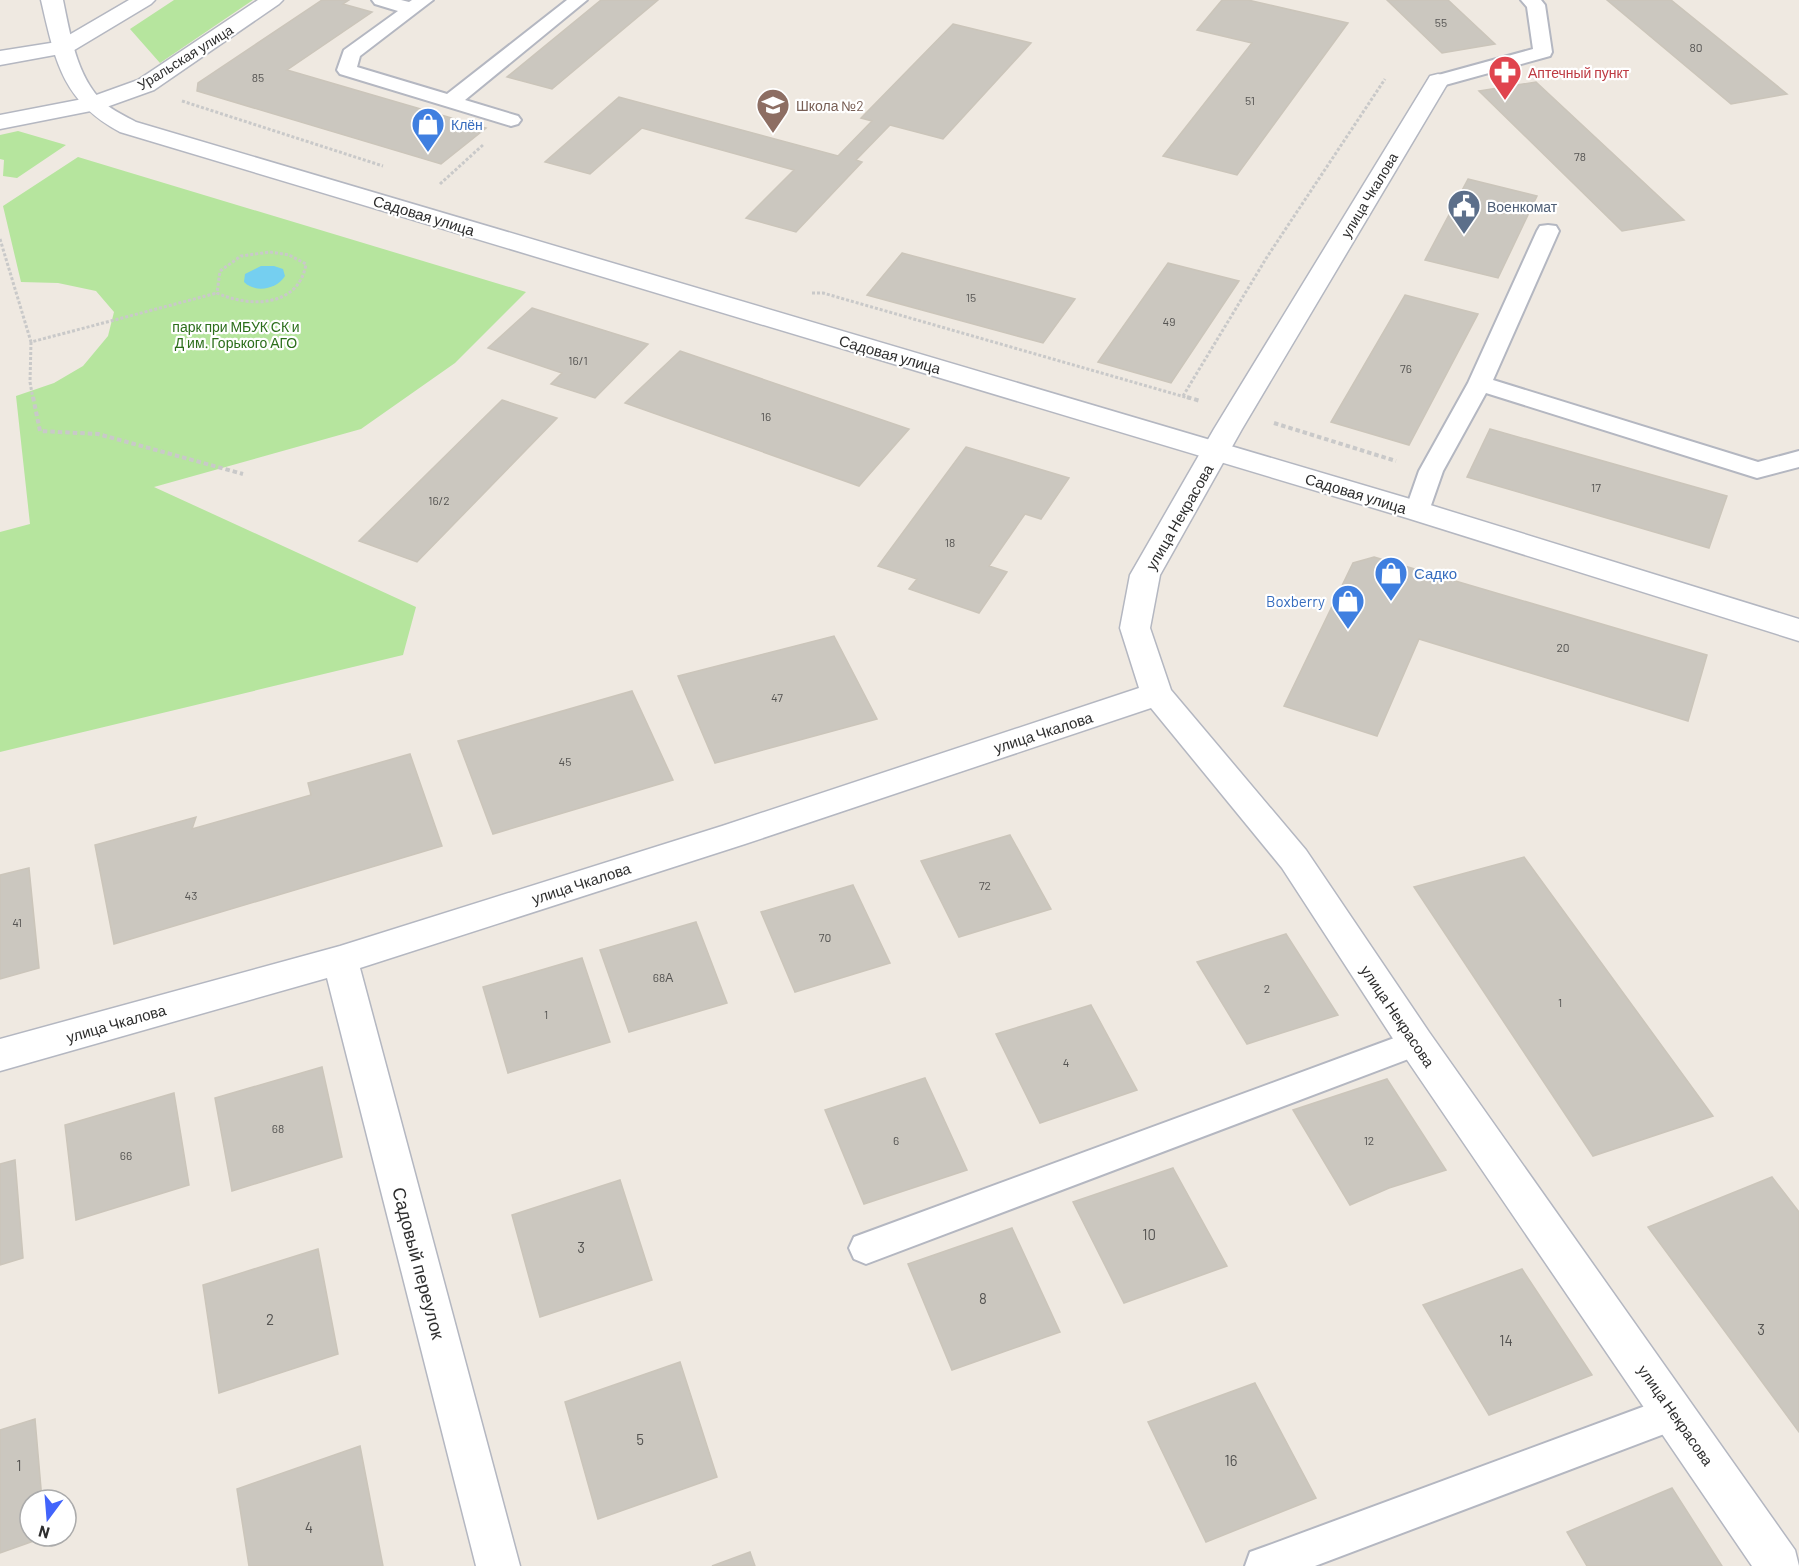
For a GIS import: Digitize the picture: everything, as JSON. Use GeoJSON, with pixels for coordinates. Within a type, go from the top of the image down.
{"type":"FeatureCollection","features":[{"type":"Feature","properties":{"kind":"street","name":"Садовая улица"},"geometry":{"type":"LineString","coordinates":[[52,0],[63,47],[77,78],[93,104],[128,127],[1417,511],[1799,630]]}},
{"type":"Feature","properties":{"kind":"street"},"geometry":{"type":"LineString","coordinates":[[0,58],[63,47],[144,0]]}},
{"type":"Feature","properties":{"kind":"street","name":"Уральская улица"},"geometry":{"type":"LineString","coordinates":[[0,122],[93,104],[146,85],[272,0]]}},
{"type":"Feature","properties":{"kind":"street","name":"улица Чкалова"},"geometry":{"type":"LineString","coordinates":[[1217,452],[1238,413],[1438,81]]}},
{"type":"Feature","properties":{"kind":"street","name":"улица Некрасова"},"geometry":{"type":"LineString","coordinates":[[1217,452],[1145,576],[1135,628],[1157,694],[1294,859],[1416,1043],[1675,1413],[1779,1566]]}},
{"type":"Feature","properties":{"kind":"street","name":"улица Чкалова"},"geometry":{"type":"LineString","coordinates":[[0,1055],[340,960],[733,835],[1157,694]]}},
{"type":"Feature","properties":{"kind":"street","name":"Садовый переулок"},"geometry":{"type":"LineString","coordinates":[[340,960],[498,1566]]}},
{"type":"Feature","properties":{"kind":"lane"},"geometry":{"type":"LineString","coordinates":[[381,0],[418,4]]}},
{"type":"Feature","properties":{"kind":"lane"},"geometry":{"type":"LineString","coordinates":[[450,102],[578,0]]}},
{"type":"Feature","properties":{"kind":"lane","name":"улица Чкалова"},"geometry":{"type":"LineString","coordinates":[[1438,81],[1543,52],[1536,5],[1530,0]]}},
{"type":"Feature","properties":{"kind":"lane"},"geometry":{"type":"LineString","coordinates":[[418,4],[351,54],[347,70],[511,120]]}},
{"type":"Feature","properties":{"kind":"lane"},"geometry":{"type":"LineString","coordinates":[[1417,511],[1431,471],[1480,383],[1548,231]]}},
{"type":"Feature","properties":{"kind":"lane"},"geometry":{"type":"LineString","coordinates":[[1480,383],[1757,470],[1799,459]]}},
{"type":"Feature","properties":{"kind":"lane"},"geometry":{"type":"LineString","coordinates":[[866,1248],[1416,1043]]}},
{"type":"Feature","properties":{"kind":"lane"},"geometry":{"type":"LineString","coordinates":[[1264,1566],[1675,1413]]}},
{"type":"Feature","properties":{"kind":"path"},"geometry":{"type":"LineString","coordinates":[[156,78],[163,90],[177,99],[385,166]]}},
{"type":"Feature","properties":{"kind":"path"},"geometry":{"type":"LineString","coordinates":[[1183,396],[1268,256],[1385,79]]}},
{"type":"Feature","properties":{"kind":"path"},"geometry":{"type":"LineString","coordinates":[[451,187],[440,184],[511,120]]}},
{"type":"Feature","properties":{"kind":"path"},"geometry":{"type":"LineString","coordinates":[[0,239],[31,342],[30,382],[40,431],[98,434],[243,474]]}},
{"type":"Feature","properties":{"kind":"path"},"geometry":{"type":"LineString","coordinates":[[31,342],[217,293],[230,300],[253,303],[272,299],[287,294],[303,279],[306,264],[289,255],[270,252],[241,256],[220,271],[217,293]]}},
{"type":"Feature","properties":{"kind":"path"},"geometry":{"type":"LineString","coordinates":[[801,293],[823,293],[1183,396],[1431,471]]}},
{"type":"Feature","properties":{"kind":"green space"},"geometry":{"type":"Polygon","coordinates":[[[174,0],[253,0],[160,63],[130,29],[174,0]]]}},
{"type":"Feature","properties":{"kind":"green space"},"geometry":{"type":"Polygon","coordinates":[[[18,131],[66,145],[17,178],[3,176],[4,160],[0,159],[0,135],[18,131]]]}},
{"type":"Feature","properties":{"kind":"green space","name":"парк при МБУК СК и Д им. Горького АГО"},"geometry":{"type":"Polygon","coordinates":[[[78,157],[526,292],[455,363],[361,429],[154,487],[416,607],[403,655],[0,752],[0,532],[30,524],[16,396],[54,383],[83,366],[108,336],[114,312],[96,291],[58,283],[21,282],[3,206],[78,157]]]}},
{"type":"Feature","properties":{"kind":"water"},"geometry":{"type":"Polygon","coordinates":[[[261,266],[283,269],[285,276],[271,287],[259,289],[244,282],[245,274],[261,266]]]}},
{"type":"Feature","properties":{"kind":"building"},"geometry":{"type":"Polygon","coordinates":[[[322,0],[349,0],[343,4],[372,12],[287,70],[486,128],[441,164],[197,91],[198,83],[322,0]]]}},
{"type":"Feature","properties":{"kind":"building"},"geometry":{"type":"Polygon","coordinates":[[[601,0],[658,0],[552,89],[507,77],[601,0]]]}},
{"type":"Feature","properties":{"kind":"building"},"geometry":{"type":"Polygon","coordinates":[[[1222,0],[1248,0],[1348,23],[1237,175],[1163,156],[1252,43],[1197,30],[1222,0]]]}},
{"type":"Feature","properties":{"kind":"building"},"geometry":{"type":"Polygon","coordinates":[[[1387,0],[1448,0],[1495,44],[1442,53],[1387,0]]]}},
{"type":"Feature","properties":{"kind":"building"},"geometry":{"type":"Polygon","coordinates":[[[1607,0],[1671,0],[1787,94],[1731,104],[1607,0]]]}},
{"type":"Feature","properties":{"kind":"building"},"geometry":{"type":"Polygon","coordinates":[[[953,24],[1031,43],[943,139],[890,125],[856,160],[862,162],[796,232],[746,218],[794,170],[642,128],[590,174],[545,162],[619,97],[838,156],[872,121],[861,118],[953,24]]]}},
{"type":"Feature","properties":{"kind":"building"},"geometry":{"type":"Polygon","coordinates":[[[1536,82],[1684,220],[1622,231],[1479,91],[1536,82]]]}},
{"type":"Feature","properties":{"kind":"building"},"geometry":{"type":"Polygon","coordinates":[[[1468,179],[1537,196],[1498,278],[1425,260],[1468,179]]]}},
{"type":"Feature","properties":{"kind":"building"},"geometry":{"type":"Polygon","coordinates":[[[902,253],[1075,299],[1043,343],[867,295],[902,253]]]}},
{"type":"Feature","properties":{"kind":"building"},"geometry":{"type":"Polygon","coordinates":[[[1168,263],[1239,281],[1171,383],[1098,362],[1168,263]]]}},
{"type":"Feature","properties":{"kind":"building"},"geometry":{"type":"Polygon","coordinates":[[[1405,295],[1478,314],[1409,445],[1331,422],[1405,295]]]}},
{"type":"Feature","properties":{"kind":"building"},"geometry":{"type":"Polygon","coordinates":[[[532,308],[648,344],[595,398],[551,384],[562,373],[488,348],[532,308]]]}},
{"type":"Feature","properties":{"kind":"building"},"geometry":{"type":"Polygon","coordinates":[[[680,351],[909,429],[859,486],[625,403],[680,351]]]}},
{"type":"Feature","properties":{"kind":"building"},"geometry":{"type":"Polygon","coordinates":[[[502,400],[557,418],[417,562],[359,541],[502,400]]]}},
{"type":"Feature","properties":{"kind":"building"},"geometry":{"type":"Polygon","coordinates":[[[1490,429],[1727,496],[1709,548],[1467,477],[1490,429]]]}},
{"type":"Feature","properties":{"kind":"building"},"geometry":{"type":"Polygon","coordinates":[[[966,447],[1069,478],[1041,519],[1025,514],[989,566],[1007,572],[979,613],[909,589],[917,579],[878,566],[966,447]]]}},
{"type":"Feature","properties":{"kind":"building"},"geometry":{"type":"Polygon","coordinates":[[[1374,557],[1707,655],[1688,721],[1419,639],[1377,736],[1284,706],[1353,563],[1374,557]]]}},
{"type":"Feature","properties":{"kind":"building"},"geometry":{"type":"Polygon","coordinates":[[[834,636],[877,719],[715,763],[678,676],[834,636]]]}},
{"type":"Feature","properties":{"kind":"building"},"geometry":{"type":"Polygon","coordinates":[[[632,691],[673,780],[493,834],[458,741],[632,691]]]}},
{"type":"Feature","properties":{"kind":"building"},"geometry":{"type":"Polygon","coordinates":[[[410,754],[442,846],[114,944],[95,845],[196,817],[192,829],[311,795],[308,783],[410,754]]]}},
{"type":"Feature","properties":{"kind":"building"},"geometry":{"type":"Polygon","coordinates":[[[1010,835],[1051,909],[959,937],[921,861],[1010,835]]]}},
{"type":"Feature","properties":{"kind":"building"},"geometry":{"type":"Polygon","coordinates":[[[1524,857],[1713,1116],[1593,1156],[1414,887],[1524,857]]]}},
{"type":"Feature","properties":{"kind":"building"},"geometry":{"type":"Polygon","coordinates":[[[29,868],[39,968],[0,979],[0,875],[29,868]]]}},
{"type":"Feature","properties":{"kind":"building"},"geometry":{"type":"Polygon","coordinates":[[[853,885],[890,963],[795,992],[761,912],[853,885]]]}},
{"type":"Feature","properties":{"kind":"building"},"geometry":{"type":"Polygon","coordinates":[[[696,922],[727,1003],[629,1032],[600,950],[696,922]]]}},
{"type":"Feature","properties":{"kind":"building"},"geometry":{"type":"Polygon","coordinates":[[[1286,934],[1338,1015],[1247,1044],[1197,962],[1286,934]]]}},
{"type":"Feature","properties":{"kind":"building"},"geometry":{"type":"Polygon","coordinates":[[[582,958],[610,1042],[508,1073],[483,987],[582,958]]]}},
{"type":"Feature","properties":{"kind":"building"},"geometry":{"type":"Polygon","coordinates":[[[1091,1005],[1137,1090],[1040,1123],[996,1034],[1091,1005]]]}},
{"type":"Feature","properties":{"kind":"building"},"geometry":{"type":"Polygon","coordinates":[[[322,1067],[342,1157],[232,1191],[215,1098],[322,1067]]]}},
{"type":"Feature","properties":{"kind":"building"},"geometry":{"type":"Polygon","coordinates":[[[925,1078],[967,1170],[864,1204],[825,1110],[925,1078]]]}},
{"type":"Feature","properties":{"kind":"building"},"geometry":{"type":"Polygon","coordinates":[[[1387,1079],[1446,1170],[1389,1188],[1350,1205],[1293,1110],[1387,1079]]]}},
{"type":"Feature","properties":{"kind":"building"},"geometry":{"type":"Polygon","coordinates":[[[174,1093],[189,1185],[76,1220],[65,1125],[174,1093]]]}},
{"type":"Feature","properties":{"kind":"building"},"geometry":{"type":"Polygon","coordinates":[[[15,1160],[23,1258],[0,1265],[0,1164],[15,1160]]]}},
{"type":"Feature","properties":{"kind":"building"},"geometry":{"type":"Polygon","coordinates":[[[1173,1168],[1227,1266],[1124,1303],[1073,1202],[1173,1168]]]}},
{"type":"Feature","properties":{"kind":"building"},"geometry":{"type":"Polygon","coordinates":[[[1772,1177],[1799,1212],[1799,1432],[1648,1227],[1772,1177]]]}},
{"type":"Feature","properties":{"kind":"building"},"geometry":{"type":"Polygon","coordinates":[[[620,1180],[652,1280],[540,1317],[512,1215],[620,1180]]]}},
{"type":"Feature","properties":{"kind":"building"},"geometry":{"type":"Polygon","coordinates":[[[1012,1228],[1060,1332],[952,1370],[908,1264],[1012,1228]]]}},
{"type":"Feature","properties":{"kind":"building"},"geometry":{"type":"Polygon","coordinates":[[[318,1249],[338,1354],[219,1393],[203,1285],[318,1249]]]}},
{"type":"Feature","properties":{"kind":"building"},"geometry":{"type":"Polygon","coordinates":[[[1522,1269],[1592,1375],[1489,1415],[1423,1305],[1522,1269]]]}},
{"type":"Feature","properties":{"kind":"building"},"geometry":{"type":"Polygon","coordinates":[[[680,1362],[717,1477],[598,1519],[565,1402],[680,1362]]]}},
{"type":"Feature","properties":{"kind":"building"},"geometry":{"type":"Polygon","coordinates":[[[1255,1383],[1316,1498],[1206,1542],[1148,1422],[1255,1383]]]}},
{"type":"Feature","properties":{"kind":"building"},"geometry":{"type":"Polygon","coordinates":[[[35,1419],[41,1488],[18,1488],[18,1547],[0,1553],[0,1430],[35,1419]]]}},
{"type":"Feature","properties":{"kind":"building"},"geometry":{"type":"Polygon","coordinates":[[[360,1446],[383,1566],[249,1566],[237,1489],[360,1446]]]}},
{"type":"Feature","properties":{"kind":"building"},"geometry":{"type":"Polygon","coordinates":[[[1672,1488],[1722,1566],[1587,1566],[1567,1532],[1672,1488]]]}},
{"type":"Feature","properties":{"kind":"building"},"geometry":{"type":"Polygon","coordinates":[[[750,1552],[755,1566],[712,1566],[750,1552]]]}},
{"type":"Feature","properties":{"kind":"place","name":"Аптечный пункт"},"geometry":{"type":"Point","coordinates":[1505,101]}},
{"type":"Feature","properties":{"kind":"place","name":"Школа №2"},"geometry":{"type":"Point","coordinates":[773,134]}},
{"type":"Feature","properties":{"kind":"place","name":"Клён"},"geometry":{"type":"Point","coordinates":[428,153]}},
{"type":"Feature","properties":{"kind":"place","name":"Военкомат"},"geometry":{"type":"Point","coordinates":[1464,235]}},
{"type":"Feature","properties":{"kind":"place","name":"Садко"},"geometry":{"type":"Point","coordinates":[1391,602]}},
{"type":"Feature","properties":{"kind":"place","name":"Boxberry"},"geometry":{"type":"Point","coordinates":[1348,630]}}]}
